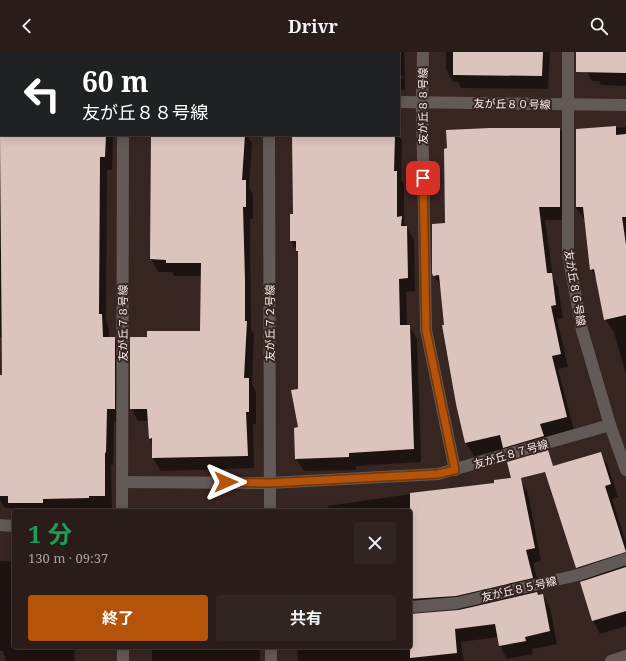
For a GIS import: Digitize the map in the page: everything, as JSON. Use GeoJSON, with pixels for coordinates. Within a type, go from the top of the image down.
{"type":"FeatureCollection","features":[{"type":"Feature","properties":{"kind":"street","name":"友が丘８８号線"},"geometry":{"type":"LineString","coordinates":[[423,52],[422,103],[426,330],[455,470]]}},
{"type":"Feature","properties":{"kind":"street","name":"友が丘８６号線"},"geometry":{"type":"LineString","coordinates":[[568,52],[568,254],[582,330],[610,425],[626,470]]}},
{"type":"Feature","properties":{"kind":"street","name":"友が丘８０号線"},"geometry":{"type":"LineString","coordinates":[[400,102],[626,105]]}},
{"type":"Feature","properties":{"kind":"street","name":"友が丘７８号線"},"geometry":{"type":"LineString","coordinates":[[122,509],[123,136]]}},
{"type":"Feature","properties":{"kind":"street","name":"友が丘７２号線"},"geometry":{"type":"LineString","coordinates":[[269,136],[270,509]]}},
{"type":"Feature","properties":{"kind":"street","name":"友が丘８７号線"},"geometry":{"type":"LineString","coordinates":[[122,482],[270,483],[438,474],[610,425]]}},
{"type":"Feature","properties":{"kind":"street"},"geometry":{"type":"LineString","coordinates":[[0,525],[12,526]]}},
{"type":"Feature","properties":{"kind":"street","name":"友が丘８５号線"},"geometry":{"type":"LineString","coordinates":[[412,607],[457,603],[578,575],[626,559]]}},
{"type":"Feature","properties":{"kind":"street"},"geometry":{"type":"LineString","coordinates":[[123,649],[123,661]]}},
{"type":"Feature","properties":{"kind":"street"},"geometry":{"type":"LineString","coordinates":[[271,649],[271,661]]}},
{"type":"Feature","properties":{"kind":"street"},"geometry":{"type":"LineString","coordinates":[[610,661],[626,656]]}},
{"type":"Feature","properties":{"kind":"building"},"geometry":{"type":"Polygon","coordinates":[[[453,52],[543,52],[542,76],[453,75],[453,52]]]}},
{"type":"Feature","properties":{"kind":"building"},"geometry":{"type":"Polygon","coordinates":[[[576,52],[626,52],[626,73],[576,72],[576,52]]]}},
{"type":"Feature","properties":{"kind":"building"},"geometry":{"type":"Polygon","coordinates":[[[616,126],[616,135],[626,134],[626,217],[622,217],[626,245],[626,315],[604,320],[594,269],[590,270],[583,207],[576,207],[576,129],[616,126]]]}},
{"type":"Feature","properties":{"kind":"building"},"geometry":{"type":"Polygon","coordinates":[[[490,128],[560,128],[560,207],[539,207],[547,273],[552,273],[556,305],[551,306],[561,354],[552,356],[567,417],[540,424],[544,436],[503,448],[500,435],[465,443],[456,404],[442,325],[444,325],[439,275],[433,276],[432,273],[432,224],[445,223],[444,149],[447,148],[446,130],[490,128]]]}},
{"type":"Feature","properties":{"kind":"building"},"geometry":{"type":"Polygon","coordinates":[[[0,136],[106,136],[105,157],[100,157],[99,314],[102,314],[103,337],[115,337],[115,409],[107,409],[105,496],[89,496],[89,498],[43,499],[43,503],[8,503],[8,496],[0,496],[0,375],[2,375],[0,136]]]}},
{"type":"Feature","properties":{"kind":"building"},"geometry":{"type":"Polygon","coordinates":[[[151,136],[245,136],[242,180],[246,180],[246,207],[243,207],[245,321],[247,321],[244,378],[249,378],[249,412],[246,412],[248,456],[152,458],[152,438],[149,439],[147,409],[130,409],[130,337],[147,337],[147,331],[200,331],[201,263],[166,263],[166,260],[150,259],[151,136]]]}},
{"type":"Feature","properties":{"kind":"building"},"geometry":{"type":"Polygon","coordinates":[[[292,136],[395,136],[394,171],[397,171],[397,217],[402,216],[401,226],[407,226],[408,278],[399,279],[400,325],[410,325],[414,449],[349,453],[349,457],[295,459],[294,428],[298,427],[291,390],[298,389],[298,251],[296,251],[296,241],[290,241],[290,214],[293,214],[292,136]]]}},
{"type":"Feature","properties":{"kind":"building"},"geometry":{"type":"Polygon","coordinates":[[[548,450],[553,466],[601,452],[611,484],[605,486],[626,552],[576,568],[545,472],[521,478],[535,548],[526,550],[533,578],[456,596],[412,599],[412,509],[410,509],[410,493],[494,483],[494,480],[511,478],[507,462],[548,450]]]}},
{"type":"Feature","properties":{"kind":"building"},"geometry":{"type":"Polygon","coordinates":[[[626,567],[626,611],[592,621],[580,582],[626,567]]]}},
{"type":"Feature","properties":{"kind":"building"},"geometry":{"type":"Polygon","coordinates":[[[537,592],[538,595],[543,594],[550,631],[525,637],[526,641],[499,646],[495,624],[455,629],[457,653],[410,658],[410,649],[412,649],[412,614],[459,610],[537,592]]]}},
{"type":"Feature","properties":{"kind":"route"},"geometry":{"type":"LineString","coordinates":[[226,482],[270,483],[438,474],[455,470],[426,330],[423,178]]}}]}
